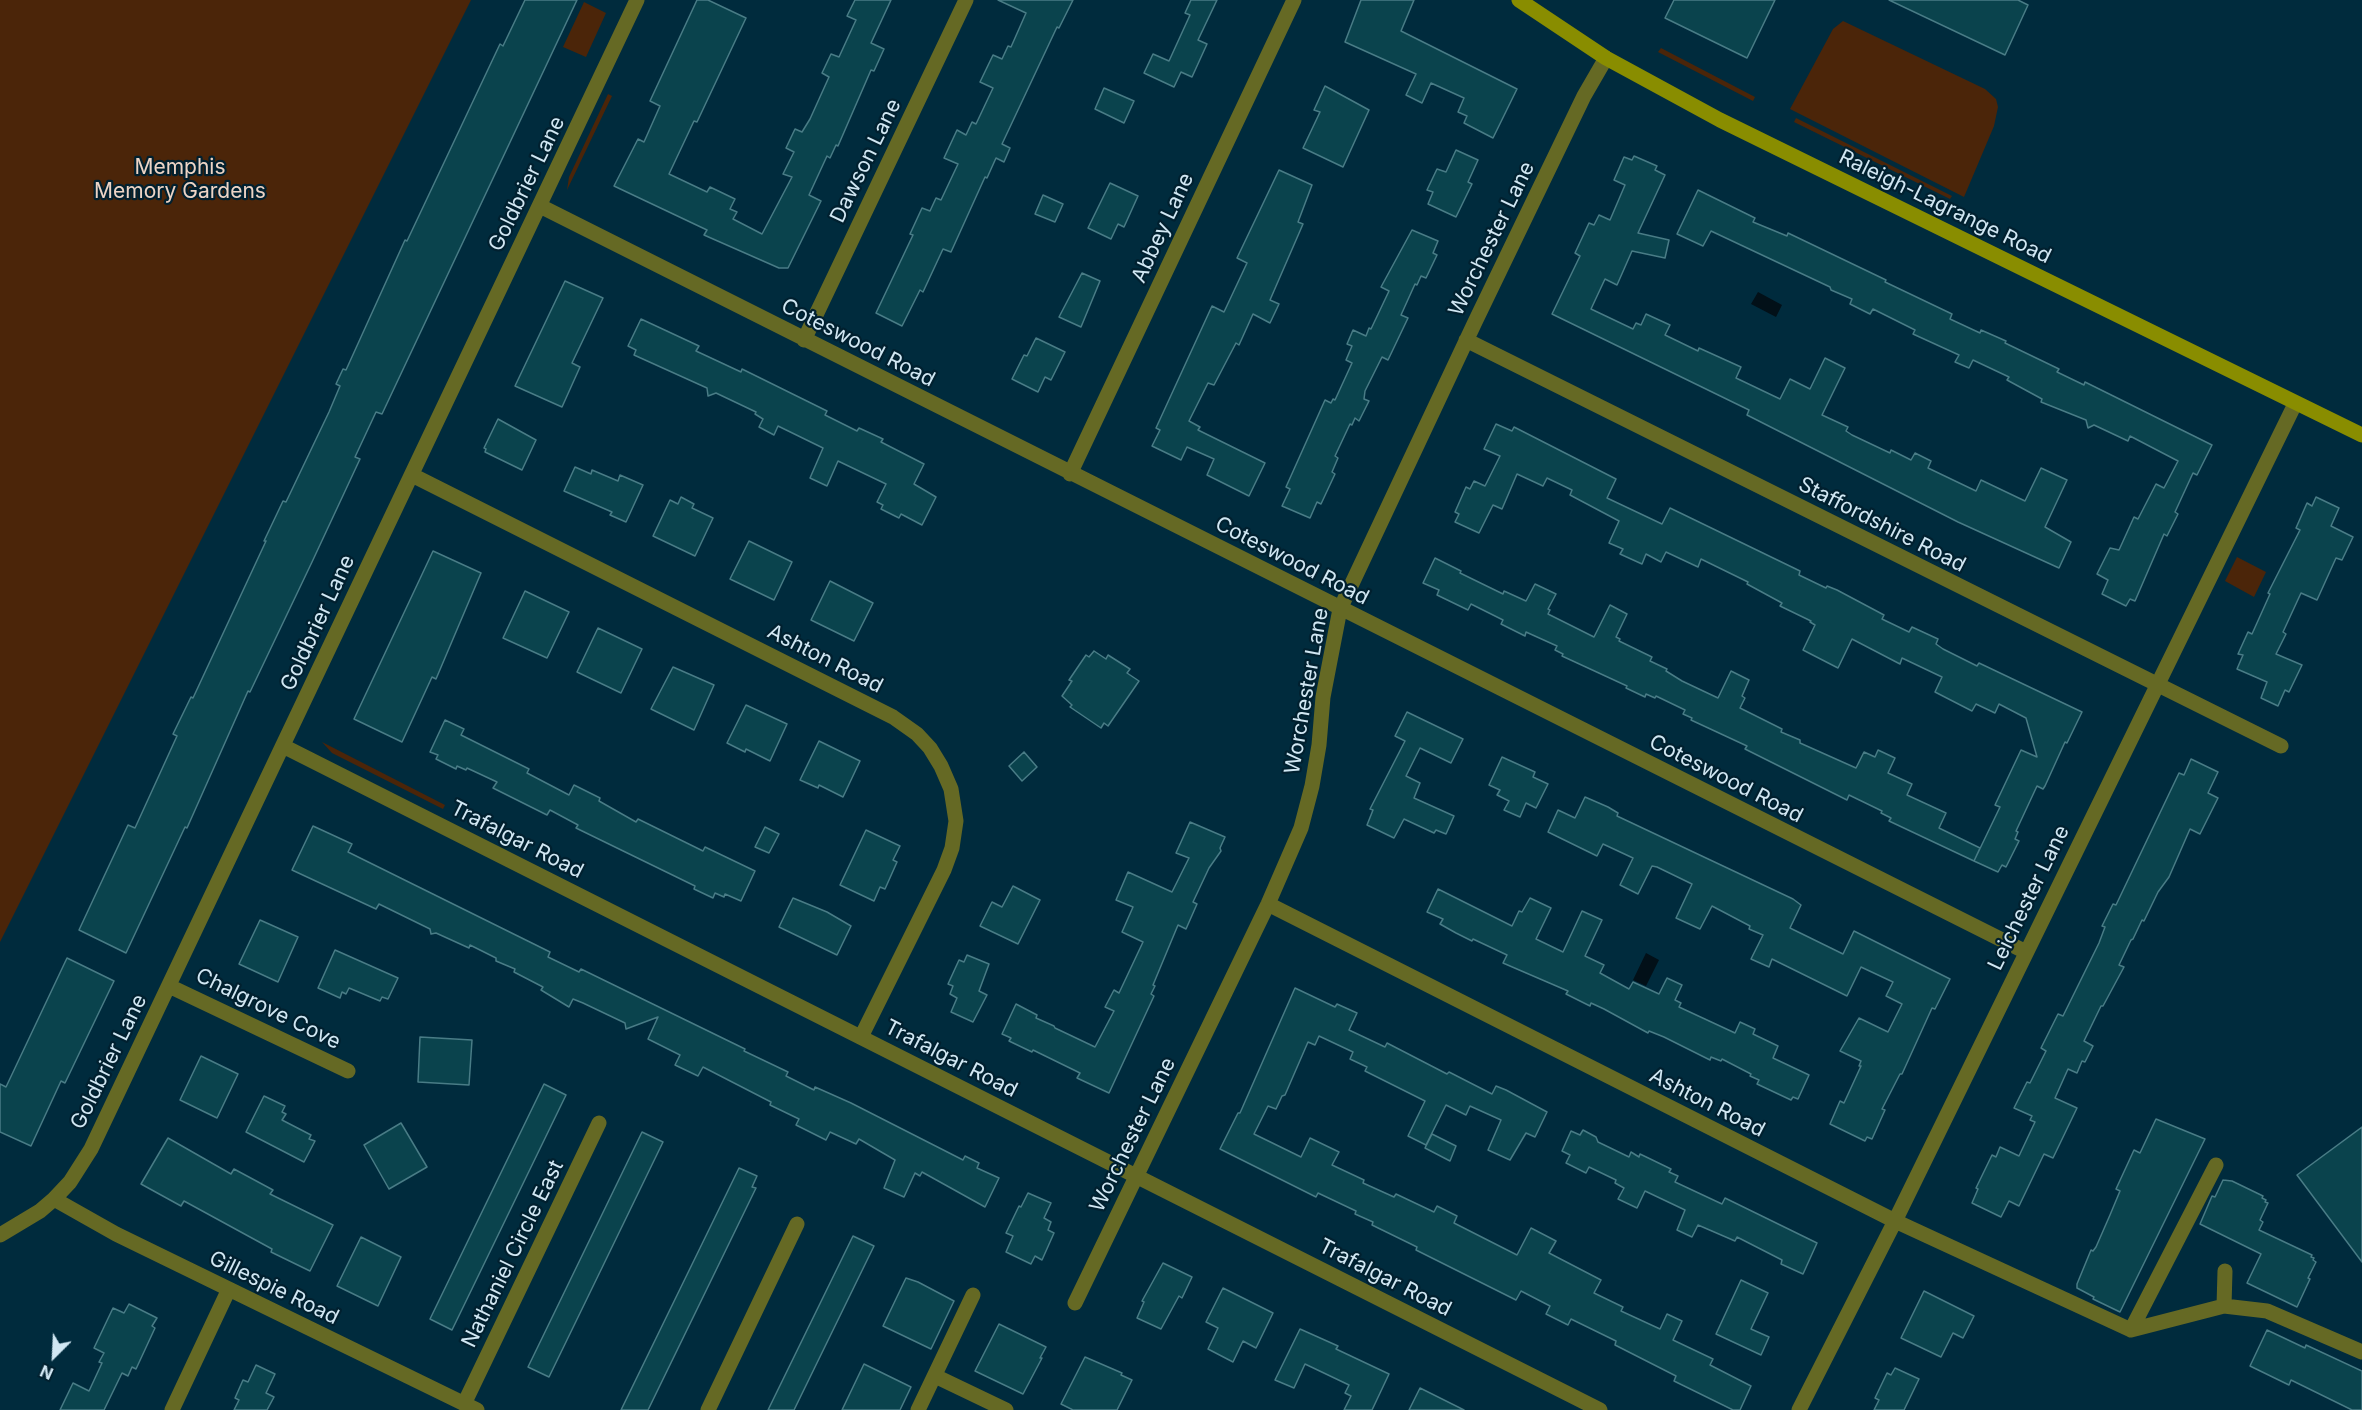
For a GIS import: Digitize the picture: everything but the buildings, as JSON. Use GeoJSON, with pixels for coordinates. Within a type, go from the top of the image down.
{"type":"FeatureCollection","features":[{"type":"Feature","properties":{"kind":"main road","name":"Raleigh-Lagrange Road"},"geometry":{"type":"LineString","coordinates":[[1520,0],[1606,58],[1720,120],[2362,435]]}},
{"type":"Feature","properties":{"kind":"street","name":"Goldbrier Lane"},"geometry":{"type":"LineString","coordinates":[[0,1235],[40,1211],[54,1199],[70,1182],[91,1149],[637,0]]}},
{"type":"Feature","properties":{"kind":"street","name":"Dawson Lane"},"geometry":{"type":"LineString","coordinates":[[804,340],[966,0]]}},
{"type":"Feature","properties":{"kind":"street","name":"Abbey Lane"},"geometry":{"type":"LineString","coordinates":[[1070,474],[1294,0]]}},
{"type":"Feature","properties":{"kind":"street","name":"Worchester Lane"},"geometry":{"type":"LineString","coordinates":[[1075,1303],[1268,904],[1297,837],[1312,786],[1319,745],[1323,697],[1340,609],[1466,340],[1584,96],[1606,58]]}},
{"type":"Feature","properties":{"kind":"street","name":"Coteswood Road"},"geometry":{"type":"LineString","coordinates":[[540,206],[2026,952]]}},
{"type":"Feature","properties":{"kind":"street","name":"Staffordshire Road"},"geometry":{"type":"LineString","coordinates":[[1466,340],[2280,746]]}},
{"type":"Feature","properties":{"kind":"street","name":"Leichester Lane"},"geometry":{"type":"LineString","coordinates":[[1799,1410],[1895,1221],[2295,404]]}},
{"type":"Feature","properties":{"kind":"street","name":"Ashton Road"},"geometry":{"type":"LineString","coordinates":[[412,475],[892,717],[917,734],[930,748],[951,789],[956,821],[952,848],[944,870],[861,1037]]}},
{"type":"Feature","properties":{"kind":"street","name":"Trafalgar Road"},"geometry":{"type":"LineString","coordinates":[[283,746],[1600,1410]]}},
{"type":"Feature","properties":{"kind":"street","name":"Ashton Road"},"geometry":{"type":"LineString","coordinates":[[1268,904],[1895,1221],[2131,1330]]}},
{"type":"Feature","properties":{"kind":"street","name":"Chalgrove Cove"},"geometry":{"type":"LineString","coordinates":[[169,986],[348,1071]]}},
{"type":"Feature","properties":{"kind":"street","name":"Nathaniel Circle East"},"geometry":{"type":"LineString","coordinates":[[471,1407],[599,1123]]}},
{"type":"Feature","properties":{"kind":"street"},"geometry":{"type":"LineString","coordinates":[[2131,1330],[2216,1165]]}},
{"type":"Feature","properties":{"kind":"street","name":"Gillespie Road"},"geometry":{"type":"LineString","coordinates":[[54,1199],[116,1234],[471,1407]]}},
{"type":"Feature","properties":{"kind":"street"},"geometry":{"type":"LineString","coordinates":[[708,1410],[796,1224]]}},
{"type":"Feature","properties":{"kind":"street"},"geometry":{"type":"LineString","coordinates":[[2224,1306],[2225,1271]]}},
{"type":"Feature","properties":{"kind":"street"},"geometry":{"type":"LineString","coordinates":[[172,1410],[229,1289]]}},
{"type":"Feature","properties":{"kind":"street"},"geometry":{"type":"LineString","coordinates":[[918,1410],[973,1295]]}},
{"type":"Feature","properties":{"kind":"street"},"geometry":{"type":"LineString","coordinates":[[2131,1330],[2224,1306],[2266,1311],[2362,1352]]}},
{"type":"Feature","properties":{"kind":"street"},"geometry":{"type":"LineString","coordinates":[[935,1376],[1006,1410]]}},
{"type":"Feature","properties":{"kind":"green space","name":"Memphis Memory Gardens"},"geometry":{"type":"Polygon","coordinates":[[[0,0],[471,0],[0,942],[0,0]]]}},
{"type":"Feature","properties":{"kind":"green space"},"geometry":{"type":"Polygon","coordinates":[[[584,2],[606,13],[586,57],[563,47],[584,2]]]}},
{"type":"Feature","properties":{"kind":"green space"},"geometry":{"type":"Polygon","coordinates":[[[1843,21],[1985,89],[1996,99],[1998,107],[1994,126],[1964,197],[1790,109],[1833,29],[1843,21]]]}},
{"type":"Feature","properties":{"kind":"green space"},"geometry":{"type":"Polygon","coordinates":[[[1661,48],[1755,97],[1753,101],[1658,52],[1661,48]]]}},
{"type":"Feature","properties":{"kind":"green space"},"geometry":{"type":"Polygon","coordinates":[[[608,94],[612,96],[567,190],[569,177],[608,94]]]}},
{"type":"Feature","properties":{"kind":"green space"},"geometry":{"type":"Polygon","coordinates":[[[1796,118],[1952,196],[1950,199],[1794,122],[1796,118]]]}},
{"type":"Feature","properties":{"kind":"green space"},"geometry":{"type":"Polygon","coordinates":[[[2237,557],[2266,572],[2254,597],[2225,581],[2237,557]]]}},
{"type":"Feature","properties":{"kind":"green space"},"geometry":{"type":"Polygon","coordinates":[[[322,742],[445,805],[443,809],[332,753],[322,742]]]}},
{"type":"Feature","properties":{"kind":"shaded area"},"geometry":{"type":"Polygon","coordinates":[[[1758,292],[1782,305],[1776,317],[1751,304],[1758,292]]]}},
{"type":"Feature","properties":{"kind":"shaded area"},"geometry":{"type":"Polygon","coordinates":[[[1646,953],[1659,960],[1646,986],[1633,980],[1646,953]]]}}]}
